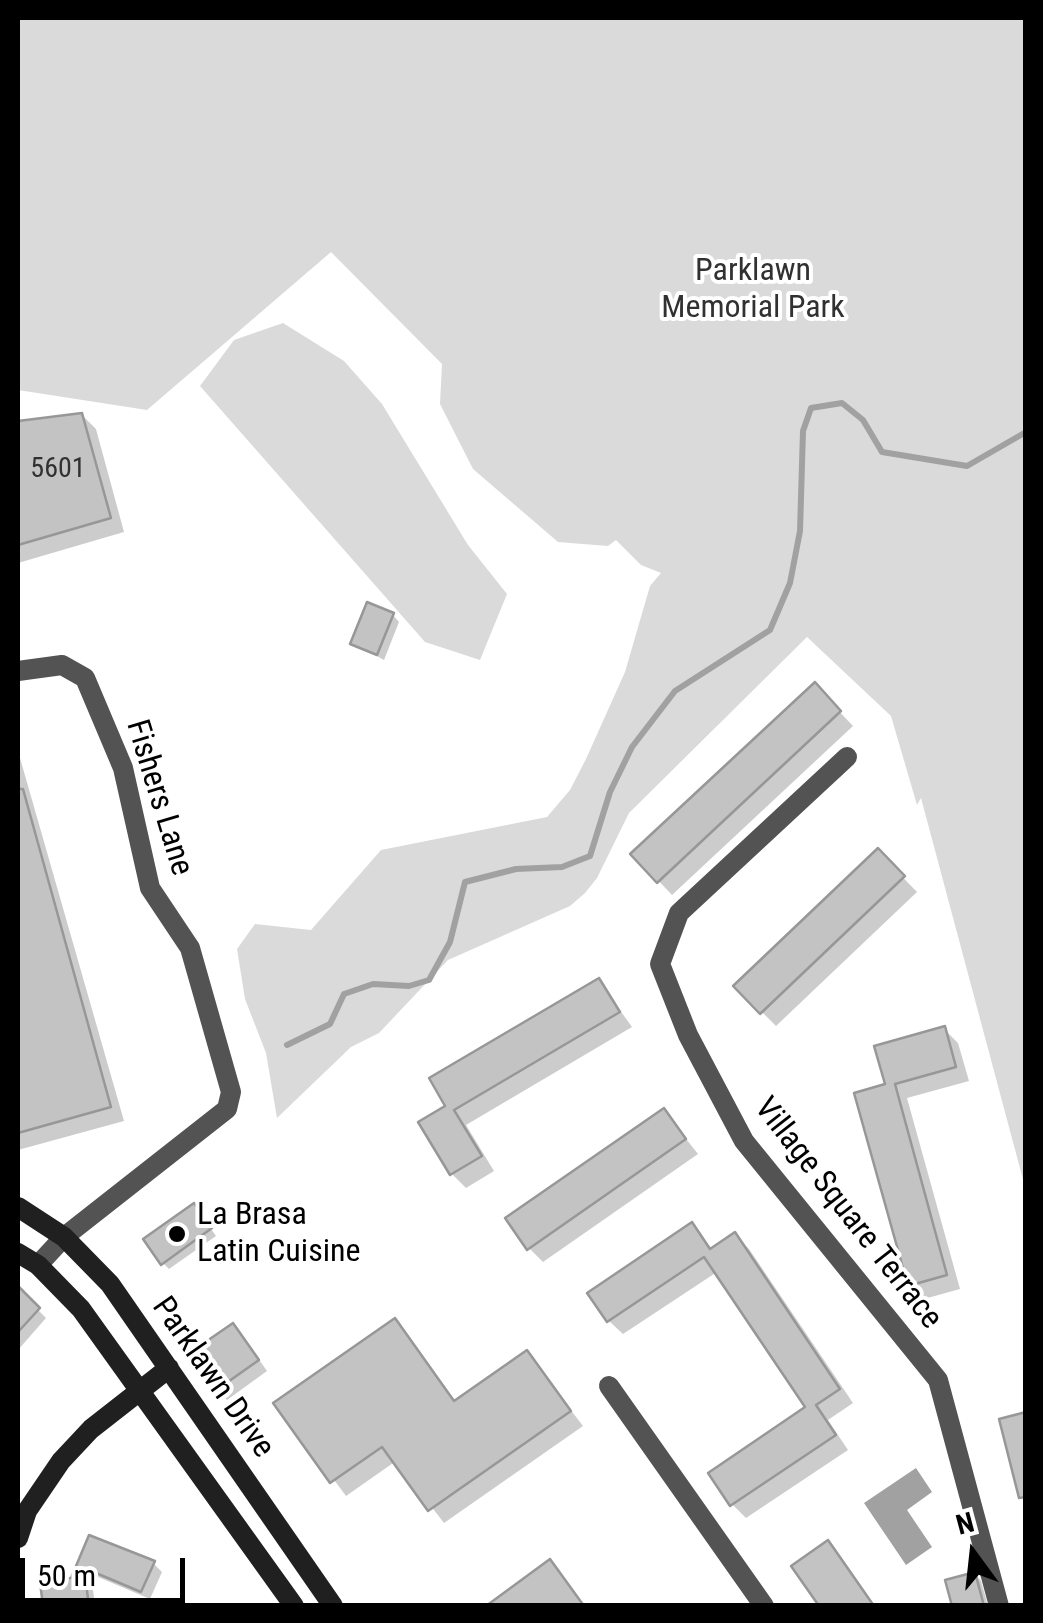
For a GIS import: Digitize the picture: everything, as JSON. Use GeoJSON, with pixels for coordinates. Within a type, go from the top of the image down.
{"type":"FeatureCollection","features":[{"type":"Feature","properties":{"kind":"main road","name":"Parklawn Drive"},"geometry":{"type":"LineString","coordinates":[[18,1207],[64,1237],[110,1284],[333,1606]]}},
{"type":"Feature","properties":{"kind":"main road","name":"Parklawn Drive"},"geometry":{"type":"LineString","coordinates":[[18,1253],[38,1265],[81,1309],[294,1606]]}},
{"type":"Feature","properties":{"kind":"main road"},"geometry":{"type":"LineString","coordinates":[[18,1538],[27,1512],[60,1460],[168,1368]]}},
{"type":"Feature","properties":{"kind":"street","name":"Fishers Lane"},"geometry":{"type":"LineString","coordinates":[[18,670],[62,665],[85,678],[123,768],[150,888],[190,948],[231,1092],[227,1109],[64,1237],[38,1265]]}},
{"type":"Feature","properties":{"kind":"street","name":"Village Square Terrace"},"geometry":{"type":"LineString","coordinates":[[848,757],[679,912],[660,964],[688,1036],[744,1140],[938,1380],[999,1606]]}},
{"type":"Feature","properties":{"kind":"street"},"geometry":{"type":"LineString","coordinates":[[609,1386],[764,1606]]}},
{"type":"Feature","properties":{"kind":"green space","name":"Parklawn Memorial Park"},"geometry":{"type":"Polygon","coordinates":[[[18,18],[1025,18],[1025,1187],[921,798],[917,805],[891,716],[807,637],[629,813],[597,878],[585,893],[570,906],[448,960],[379,1033],[351,1047],[277,1118],[266,1053],[245,999],[237,949],[255,924],[311,930],[381,850],[547,817],[570,790],[586,759],[625,672],[650,586],[661,573],[641,565],[616,540],[608,546],[558,542],[473,469],[440,404],[442,364],[331,252],[147,410],[18,390],[18,18]]]}},
{"type":"Feature","properties":{"kind":"green space"},"geometry":{"type":"Polygon","coordinates":[[[283,323],[344,361],[382,404],[468,545],[507,594],[480,660],[425,642],[200,386],[234,340],[283,323]]]}},
{"type":"Feature","properties":{"kind":"shaded area"},"geometry":{"type":"Polygon","coordinates":[[[916,1468],[932,1492],[907,1510],[932,1547],[906,1565],[864,1503],[916,1468]]]}},
{"type":"Feature","properties":{"kind":"building"},"geometry":{"type":"Polygon","coordinates":[[[82,413],[111,518],[18,545],[18,421],[82,413]]]}},
{"type":"Feature","properties":{"kind":"building"},"geometry":{"type":"Polygon","coordinates":[[[367,602],[394,613],[377,655],[350,644],[367,602]]]}},
{"type":"Feature","properties":{"kind":"building"},"geometry":{"type":"Polygon","coordinates":[[[815,682],[841,711],[657,883],[630,854],[815,682]]]}},
{"type":"Feature","properties":{"kind":"building"},"geometry":{"type":"Polygon","coordinates":[[[18,789],[23,789],[111,1107],[18,1133],[18,789]]]}},
{"type":"Feature","properties":{"kind":"building"},"geometry":{"type":"Polygon","coordinates":[[[878,848],[905,876],[760,1014],[733,986],[878,848]]]}},
{"type":"Feature","properties":{"kind":"building"},"geometry":{"type":"Polygon","coordinates":[[[599,978],[620,1012],[454,1110],[482,1156],[450,1175],[418,1122],[445,1106],[429,1078],[599,978]]]}},
{"type":"Feature","properties":{"kind":"building"},"geometry":{"type":"Polygon","coordinates":[[[945,1026],[956,1067],[895,1084],[947,1275],[908,1286],[854,1093],[885,1084],[874,1046],[945,1026]]]}},
{"type":"Feature","properties":{"kind":"building"},"geometry":{"type":"Polygon","coordinates":[[[664,1108],[686,1139],[527,1250],[505,1218],[664,1108]]]}},
{"type":"Feature","properties":{"kind":"building","name":"La Brasa Latin Cuisine"},"geometry":{"type":"Polygon","coordinates":[[[194,1203],[212,1228],[161,1265],[143,1239],[194,1203]]]}},
{"type":"Feature","properties":{"kind":"building"},"geometry":{"type":"Polygon","coordinates":[[[692,1222],[710,1249],[735,1232],[840,1389],[816,1405],[836,1435],[730,1506],[708,1473],[805,1407],[704,1257],[607,1322],[587,1293],[692,1222]]]}},
{"type":"Feature","properties":{"kind":"building"},"geometry":{"type":"Polygon","coordinates":[[[18,1286],[40,1308],[18,1332],[18,1286]]]}},
{"type":"Feature","properties":{"kind":"building"},"geometry":{"type":"Polygon","coordinates":[[[395,1318],[454,1401],[527,1350],[571,1411],[428,1511],[382,1447],[330,1483],[273,1403],[395,1318]]]}},
{"type":"Feature","properties":{"kind":"building"},"geometry":{"type":"Polygon","coordinates":[[[233,1323],[259,1360],[215,1391],[188,1354],[233,1323]]]}},
{"type":"Feature","properties":{"kind":"building"},"geometry":{"type":"Polygon","coordinates":[[[1026,1412],[1026,1497],[1019,1498],[999,1419],[1026,1412]]]}},
{"type":"Feature","properties":{"kind":"building"},"geometry":{"type":"Polygon","coordinates":[[[89,1535],[155,1561],[141,1592],[84,1568],[89,1606],[43,1606],[40,1582],[71,1578],[89,1535]]]}},
{"type":"Feature","properties":{"kind":"building"},"geometry":{"type":"Polygon","coordinates":[[[828,1540],[874,1606],[819,1606],[791,1566],[828,1540]]]}},
{"type":"Feature","properties":{"kind":"building"},"geometry":{"type":"Polygon","coordinates":[[[550,1559],[584,1606],[486,1606],[550,1559]]]}},
{"type":"Feature","properties":{"kind":"building"},"geometry":{"type":"Polygon","coordinates":[[[975,1572],[984,1606],[952,1606],[945,1580],[975,1572]]]}},
{"type":"Feature","properties":{"kind":"waterway"},"geometry":{"type":"LineString","coordinates":[[287,1045],[330,1024],[344,994],[373,984],[409,986],[429,980],[450,942],[465,882],[516,869],[562,867],[590,856],[610,792],[632,747],[675,691],[770,630],[790,583],[800,531],[803,431],[811,408],[842,403],[863,420],[882,452],[967,466],[1026,432]]}},
{"type":"Feature","properties":{"kind":"place","name":"La Brasa Latin Cuisine"},"geometry":{"type":"Point","coordinates":[177,1234]}}]}
